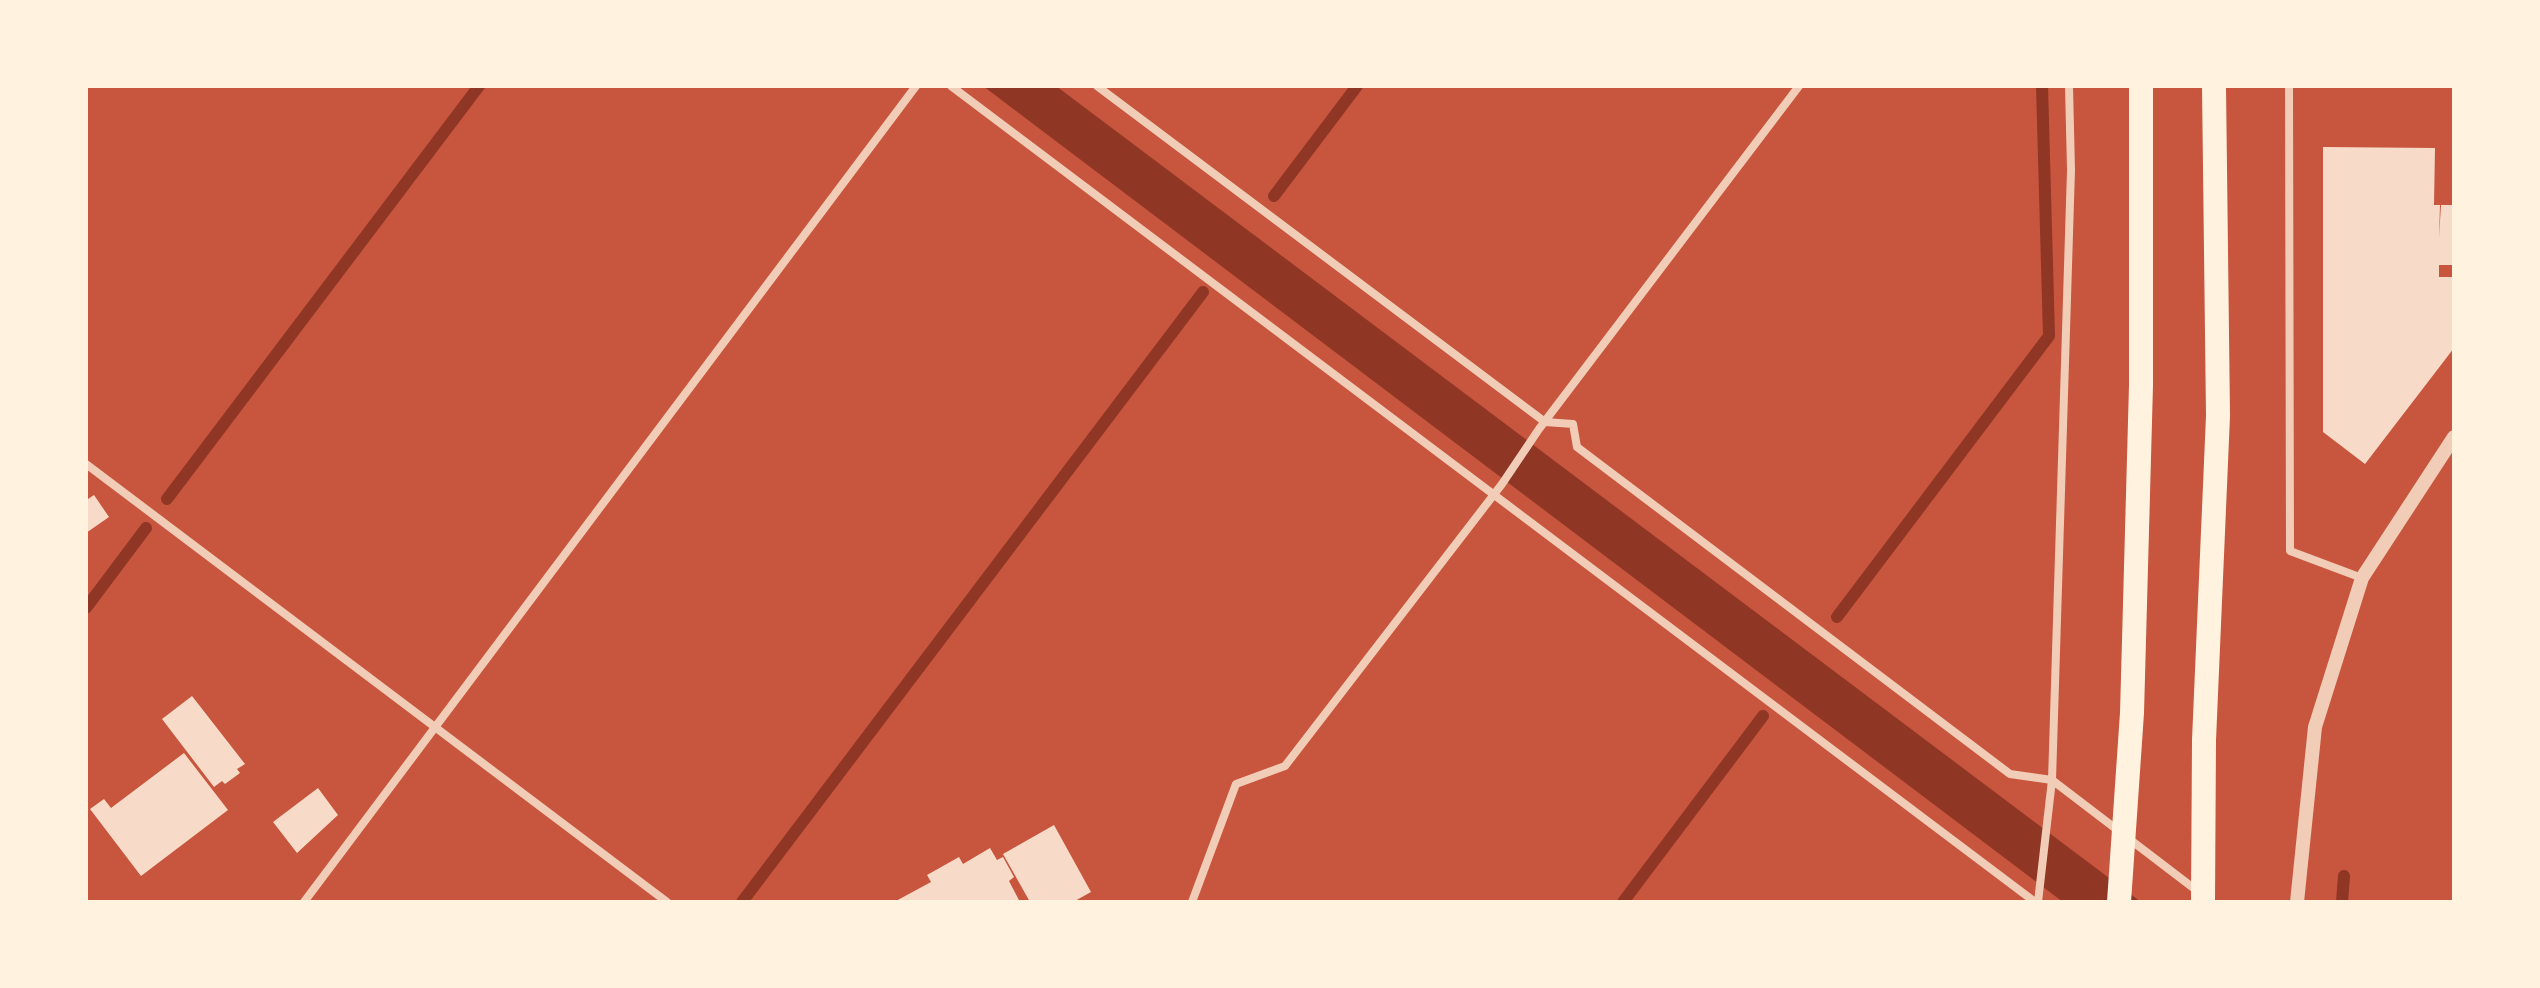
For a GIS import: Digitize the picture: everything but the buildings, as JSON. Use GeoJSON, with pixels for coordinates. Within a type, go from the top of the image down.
{"type":"FeatureCollection","features":[{"type":"Feature","properties":{"kind":"highway"},"geometry":{"type":"LineString","coordinates":[[2119,902],[2132,713],[2141,385],[2141,86]]}},
{"type":"Feature","properties":{"kind":"highway"},"geometry":{"type":"LineString","coordinates":[[2206,896],[2204,740],[2218,416],[2214,86]]}},
{"type":"Feature","properties":{"kind":"street"},"geometry":{"type":"LineString","coordinates":[[304,902],[916,86]]}},
{"type":"Feature","properties":{"kind":"street"},"geometry":{"type":"LineString","coordinates":[[951,86],[2037,902],[2052,780],[2071,170],[2069,86]]}},
{"type":"Feature","properties":{"kind":"street"},"geometry":{"type":"LineString","coordinates":[[1097,86],[1542,426],[1573,424],[1577,447],[2010,774],[2052,780],[2206,896]]}},
{"type":"Feature","properties":{"kind":"street"},"geometry":{"type":"LineString","coordinates":[[1192,902],[1236,784],[1285,766],[1493,496],[1542,426],[1799,86]]}},
{"type":"Feature","properties":{"kind":"street"},"geometry":{"type":"LineString","coordinates":[[2289,86],[2290,551],[2362,578]]}},
{"type":"Feature","properties":{"kind":"street"},"geometry":{"type":"LineString","coordinates":[[2297,902],[2315,727],[2362,578],[2454,437]]}},
{"type":"Feature","properties":{"kind":"street"},"geometry":{"type":"LineString","coordinates":[[86,464],[667,902]]}},
{"type":"Feature","properties":{"kind":"shaded area"},"geometry":{"type":"Polygon","coordinates":[[[983,86],[1056,86],[2141,902],[2063,902],[983,86]]]}},
{"type":"Feature","properties":{"kind":"waterway"},"geometry":{"type":"LineString","coordinates":[[167,499],[479,86]]}},
{"type":"Feature","properties":{"kind":"waterway"},"geometry":{"type":"LineString","coordinates":[[1274,196],[1357,86]]}},
{"type":"Feature","properties":{"kind":"waterway"},"geometry":{"type":"LineString","coordinates":[[1837,617],[2049,336],[2042,86]]}},
{"type":"Feature","properties":{"kind":"waterway"},"geometry":{"type":"LineString","coordinates":[[742,902],[1203,292]]}},
{"type":"Feature","properties":{"kind":"waterway"},"geometry":{"type":"LineString","coordinates":[[86,608],[146,528]]}},
{"type":"Feature","properties":{"kind":"waterway"},"geometry":{"type":"LineString","coordinates":[[1623,902],[1763,716]]}},
{"type":"Feature","properties":{"kind":"waterway"},"geometry":{"type":"LineString","coordinates":[[2342,902],[2344,876]]}}]}
